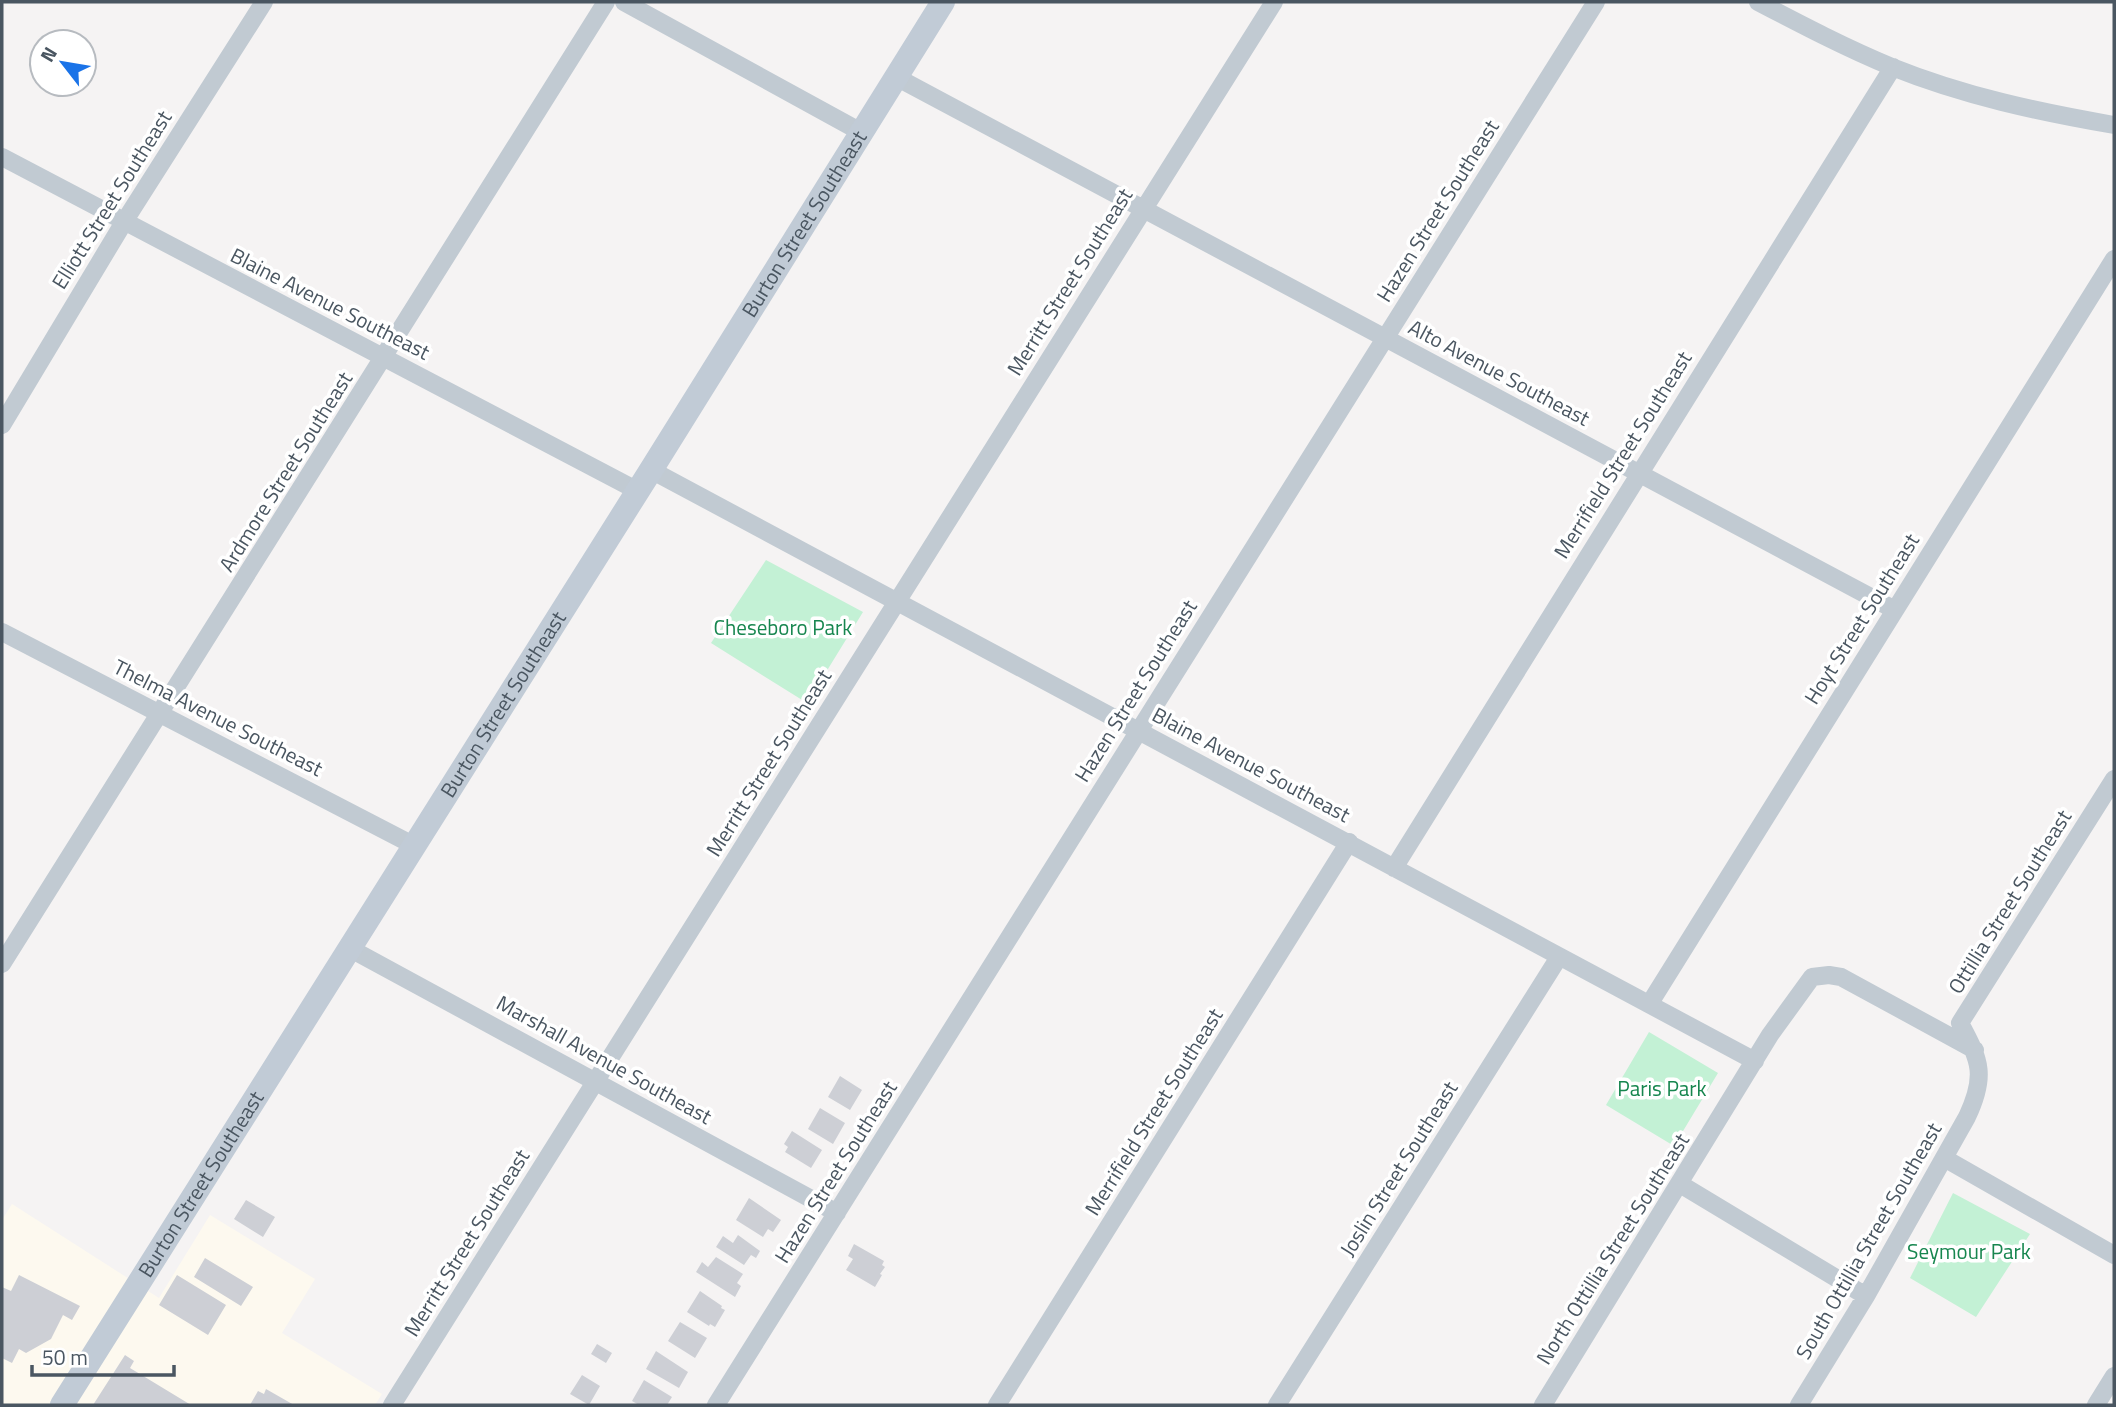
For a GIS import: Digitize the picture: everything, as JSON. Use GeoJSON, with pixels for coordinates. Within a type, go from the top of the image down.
{"type":"FeatureCollection","features":[{"type":"Feature","properties":{"kind":"main road","name":"Burton Street Southeast"},"geometry":{"type":"LineString","coordinates":[[62,1405],[943,2]]}},
{"type":"Feature","properties":{"kind":"street","name":"Elliott Street Southeast"},"geometry":{"type":"LineString","coordinates":[[2,425],[124,222],[264,2]]}},
{"type":"Feature","properties":{"kind":"street","name":"Ardmore Street Southeast"},"geometry":{"type":"LineString","coordinates":[[2,964],[606,2]]}},
{"type":"Feature","properties":{"kind":"street"},"geometry":{"type":"LineString","coordinates":[[624,2],[862,132]]}},
{"type":"Feature","properties":{"kind":"street","name":"Merritt Street Southeast"},"geometry":{"type":"LineString","coordinates":[[392,1405],[1274,2]]}},
{"type":"Feature","properties":{"kind":"street","name":"Hazen Street Southeast"},"geometry":{"type":"LineString","coordinates":[[716,1405],[1596,2]]}},
{"type":"Feature","properties":{"kind":"street"},"geometry":{"type":"LineString","coordinates":[[1758,2],[1893,67],[2010,105],[2114,125]]}},
{"type":"Feature","properties":{"kind":"street","name":"Merrifield Street Southeast"},"geometry":{"type":"LineString","coordinates":[[1394,868],[1637,473],[1893,67]]}},
{"type":"Feature","properties":{"kind":"street","name":"Alto Avenue Southeast"},"geometry":{"type":"LineString","coordinates":[[896,77],[1895,610]]}},
{"type":"Feature","properties":{"kind":"street","name":"Blaine Avenue Southeast"},"geometry":{"type":"LineString","coordinates":[[2,157],[385,357],[897,603],[1755,1061]]}},
{"type":"Feature","properties":{"kind":"street","name":"Hoyt Street Southeast"},"geometry":{"type":"LineString","coordinates":[[1650,1003],[2114,259]]}},
{"type":"Feature","properties":{"kind":"street","name":"Thelma Avenue Southeast"},"geometry":{"type":"LineString","coordinates":[[2,632],[413,845]]}},
{"type":"Feature","properties":{"kind":"street","name":"Ottillia Street Southeast"},"geometry":{"type":"LineString","coordinates":[[1975,1050],[1960,1023],[2114,779]]}},
{"type":"Feature","properties":{"kind":"street","name":"Merrifield Street Southeast"},"geometry":{"type":"LineString","coordinates":[[997,1405],[1349,842]]}},
{"type":"Feature","properties":{"kind":"street","name":"Marshall Avenue Southeast"},"geometry":{"type":"LineString","coordinates":[[349,948],[837,1213]]}},
{"type":"Feature","properties":{"kind":"street","name":"Joslin Street Southeast"},"geometry":{"type":"LineString","coordinates":[[1277,1405],[1559,957]]}},
{"type":"Feature","properties":{"kind":"street","name":"North Ottillia Street Southeast"},"geometry":{"type":"LineString","coordinates":[[1543,1405],[1795,997],[1812,977],[1841,977],[1975,1050]]}},
{"type":"Feature","properties":{"kind":"street","name":"South Ottillia Street Southeast"},"geometry":{"type":"LineString","coordinates":[[1799,1405],[1866,1296],[1976,1098],[1980,1082],[1975,1050]]}},
{"type":"Feature","properties":{"kind":"street"},"geometry":{"type":"LineString","coordinates":[[1944,1158],[2114,1255]]}},
{"type":"Feature","properties":{"kind":"street"},"geometry":{"type":"LineString","coordinates":[[1679,1184],[1866,1296]]}},
{"type":"Feature","properties":{"kind":"street"},"geometry":{"type":"LineString","coordinates":[[2096,1405],[2114,1376]]}},
{"type":"Feature","properties":{"kind":"shaded area"},"geometry":{"type":"Polygon","coordinates":[[[12,1204],[159,1298],[210,1215],[315,1279],[282,1333],[382,1394],[375,1405],[2,1405],[2,1220],[12,1204]]]}},
{"type":"Feature","properties":{"kind":"green space","name":"Cheseboro Park"},"geometry":{"type":"Polygon","coordinates":[[[766,560],[863,612],[807,703],[711,643],[766,560]]]}},
{"type":"Feature","properties":{"kind":"green space","name":"Paris Park"},"geometry":{"type":"Polygon","coordinates":[[[1649,1032],[1718,1073],[1674,1146],[1606,1105],[1649,1032]]]}},
{"type":"Feature","properties":{"kind":"green space","name":"Seymour Park"},"geometry":{"type":"Polygon","coordinates":[[[1953,1193],[2030,1234],[1976,1317],[1910,1278],[1953,1193]]]}},
{"type":"Feature","properties":{"kind":"building"},"geometry":{"type":"Polygon","coordinates":[[[840,1076],[862,1090],[850,1110],[828,1097],[840,1076]]]}},
{"type":"Feature","properties":{"kind":"building"},"geometry":{"type":"Polygon","coordinates":[[[820,1108],[845,1123],[833,1144],[808,1129],[820,1108]]]}},
{"type":"Feature","properties":{"kind":"building"},"geometry":{"type":"Polygon","coordinates":[[[792,1131],[822,1150],[811,1168],[785,1152],[788,1147],[784,1144],[792,1131]]]}},
{"type":"Feature","properties":{"kind":"building"},"geometry":{"type":"Polygon","coordinates":[[[749,1198],[781,1220],[773,1232],[768,1229],[763,1237],[736,1220],[749,1198]]]}},
{"type":"Feature","properties":{"kind":"building"},"geometry":{"type":"Polygon","coordinates":[[[246,1200],[275,1217],[263,1237],[234,1219],[246,1200]]]}},
{"type":"Feature","properties":{"kind":"building"},"geometry":{"type":"Polygon","coordinates":[[[738,1235],[760,1251],[756,1258],[751,1255],[744,1265],[716,1247],[723,1236],[733,1243],[738,1235]]]}},
{"type":"Feature","properties":{"kind":"building"},"geometry":{"type":"Polygon","coordinates":[[[854,1244],[884,1261],[882,1265],[885,1267],[875,1287],[846,1270],[853,1259],[848,1256],[854,1244]]]}},
{"type":"Feature","properties":{"kind":"building"},"geometry":{"type":"Polygon","coordinates":[[[716,1257],[743,1274],[737,1283],[741,1286],[735,1297],[696,1272],[702,1262],[708,1267],[716,1257]]]}},
{"type":"Feature","properties":{"kind":"building"},"geometry":{"type":"Polygon","coordinates":[[[205,1258],[253,1287],[241,1306],[194,1277],[205,1258]]]}},
{"type":"Feature","properties":{"kind":"building"},"geometry":{"type":"Polygon","coordinates":[[[19,1275],[80,1306],[72,1320],[63,1315],[51,1339],[26,1353],[19,1349],[12,1363],[2,1358],[2,1287],[11,1291],[19,1275]]]}},
{"type":"Feature","properties":{"kind":"building"},"geometry":{"type":"Polygon","coordinates":[[[177,1275],[226,1305],[208,1335],[159,1305],[177,1275]]]}},
{"type":"Feature","properties":{"kind":"building"},"geometry":{"type":"Polygon","coordinates":[[[700,1291],[725,1310],[715,1327],[687,1312],[700,1291]]]}},
{"type":"Feature","properties":{"kind":"building"},"geometry":{"type":"Polygon","coordinates":[[[680,1322],[707,1338],[695,1358],[668,1341],[680,1322]]]}},
{"type":"Feature","properties":{"kind":"building"},"geometry":{"type":"Polygon","coordinates":[[[597,1344],[612,1353],[606,1363],[591,1354],[597,1344]]]}},
{"type":"Feature","properties":{"kind":"building"},"geometry":{"type":"Polygon","coordinates":[[[656,1351],[688,1372],[679,1388],[646,1369],[656,1351]]]}},
{"type":"Feature","properties":{"kind":"building"},"geometry":{"type":"Polygon","coordinates":[[[125,1355],[134,1361],[130,1368],[191,1405],[93,1405],[125,1355]]]}},
{"type":"Feature","properties":{"kind":"building"},"geometry":{"type":"Polygon","coordinates":[[[582,1375],[600,1386],[589,1405],[570,1394],[582,1375]]]}},
{"type":"Feature","properties":{"kind":"building"},"geometry":{"type":"Polygon","coordinates":[[[644,1380],[672,1397],[667,1405],[639,1405],[632,1401],[644,1380]]]}},
{"type":"Feature","properties":{"kind":"building"},"geometry":{"type":"Polygon","coordinates":[[[266,1389],[294,1405],[250,1405],[258,1391],[264,1394],[266,1389]]]}}]}
